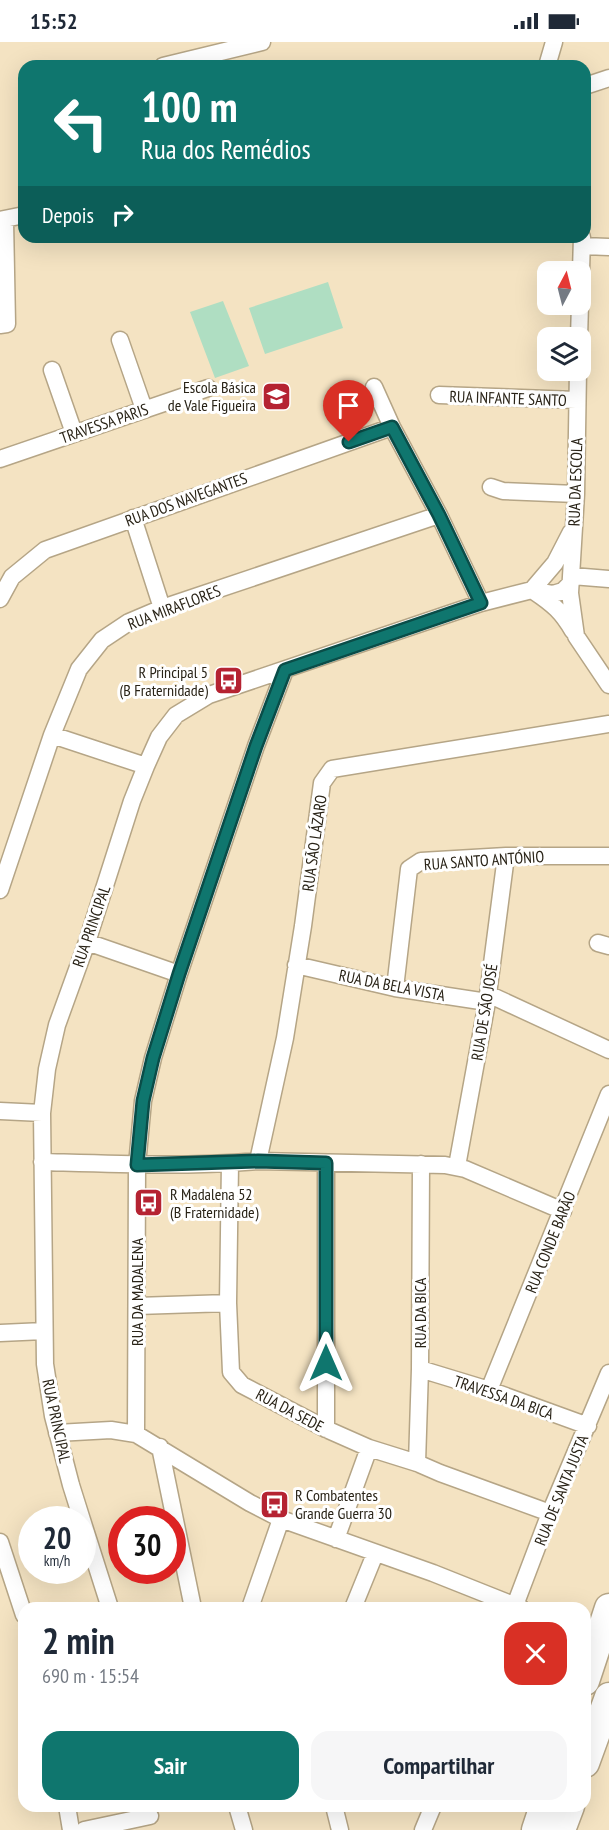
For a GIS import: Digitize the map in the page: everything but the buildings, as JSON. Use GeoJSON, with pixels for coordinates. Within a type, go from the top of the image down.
{"type":"FeatureCollection","features":[{"type":"Feature","properties":{"kind":"highway"},"geometry":{"type":"LineString","coordinates":[[591,1663],[609,1608]]}},
{"type":"Feature","properties":{"kind":"highway"},"geometry":{"type":"LineString","coordinates":[[591,1746],[609,1696]]}},
{"type":"Feature","properties":{"kind":"highway"},"geometry":{"type":"LineString","coordinates":[[536,1830],[542,1812]]}},
{"type":"Feature","properties":{"kind":"highway"},"geometry":{"type":"LineString","coordinates":[[561,1830],[568,1812]]}},
{"type":"Feature","properties":{"kind":"street"},"geometry":{"type":"LineString","coordinates":[[187,60],[259,42]]}},
{"type":"Feature","properties":{"kind":"street"},"geometry":{"type":"LineString","coordinates":[[550,60],[555,42]]}},
{"type":"Feature","properties":{"kind":"street"},"geometry":{"type":"LineString","coordinates":[[555,42],[558,60]]}},
{"type":"Feature","properties":{"kind":"street"},"geometry":{"type":"LineString","coordinates":[[4,324],[3,220],[18,216]]}},
{"type":"Feature","properties":{"kind":"street"},"geometry":{"type":"LineString","coordinates":[[581,327],[592,244]]}},
{"type":"Feature","properties":{"kind":"street"},"geometry":{"type":"LineString","coordinates":[[120,340],[144,409]]}},
{"type":"Feature","properties":{"kind":"street"},"geometry":{"type":"LineString","coordinates":[[52,370],[75,433]]}},
{"type":"Feature","properties":{"kind":"street","name":"RUA DA ESCOLA"},"geometry":{"type":"LineString","coordinates":[[576,636],[571,584],[576,494],[577,381]]}},
{"type":"Feature","properties":{"kind":"street"},"geometry":{"type":"LineString","coordinates":[[374,387],[481,603]]}},
{"type":"Feature","properties":{"kind":"street","name":"TRAVESSA PARIS"},"geometry":{"type":"LineString","coordinates":[[0,459],[208,388]]}},
{"type":"Feature","properties":{"kind":"street","name":"RUA INFANTE SANTO"},"geometry":{"type":"LineString","coordinates":[[439,395],[576,400]]}},
{"type":"Feature","properties":{"kind":"street","name":"RUA DOS NAVEGANTES"},"geometry":{"type":"LineString","coordinates":[[0,599],[12,577],[45,550],[392,427]]}},
{"type":"Feature","properties":{"kind":"street"},"geometry":{"type":"LineString","coordinates":[[491,487],[503,491],[576,494]]}},
{"type":"Feature","properties":{"kind":"street","name":"RUA MIRAFLORES"},"geometry":{"type":"LineString","coordinates":[[0,890],[8,841],[79,669],[102,640],[129,622],[162,608],[439,515]]}},
{"type":"Feature","properties":{"kind":"street"},"geometry":{"type":"LineString","coordinates":[[133,518],[162,608]]}},
{"type":"Feature","properties":{"kind":"street"},"geometry":{"type":"LineString","coordinates":[[532,590],[555,563],[574,525]]}},
{"type":"Feature","properties":{"kind":"street"},"geometry":{"type":"LineString","coordinates":[[544,578],[558,578],[571,584],[609,579]]}},
{"type":"Feature","properties":{"kind":"street"},"geometry":{"type":"LineString","coordinates":[[532,590],[553,594],[563,591],[571,584]]}},
{"type":"Feature","properties":{"kind":"street"},"geometry":{"type":"LineString","coordinates":[[532,590],[552,603],[563,614],[609,686]]}},
{"type":"Feature","properties":{"kind":"street","name":"RUA PRINCIPAL"},"geometry":{"type":"LineString","coordinates":[[78,1506],[57,1433],[45,1364],[42,1113],[47,1069],[57,1025],[87,942],[132,801],[159,736],[176,715],[210,695],[481,603],[532,590]]}},
{"type":"Feature","properties":{"kind":"street","name":"RUA DA MADALENA"},"geometry":{"type":"LineString","coordinates":[[136,1434],[137,1165],[143,1101],[153,1058],[179,974],[256,746],[285,670]]}},
{"type":"Feature","properties":{"kind":"street","name":"RUA SÃO LÁZARO"},"geometry":{"type":"LineString","coordinates":[[258,1161],[285,1038],[322,783],[332,769],[609,724]]}},
{"type":"Feature","properties":{"kind":"street"},"geometry":{"type":"LineString","coordinates":[[52,735],[146,765]]}},
{"type":"Feature","properties":{"kind":"street","name":"RUA SANTO ANTÓNIO"},"geometry":{"type":"LineString","coordinates":[[395,988],[409,869],[421,861],[506,856],[609,856]]}},
{"type":"Feature","properties":{"kind":"street","name":"RUA DE SÃO JOSÉ"},"geometry":{"type":"LineString","coordinates":[[457,1166],[488,998],[506,856]]}},
{"type":"Feature","properties":{"kind":"street"},"geometry":{"type":"LineString","coordinates":[[87,942],[179,974]]}},
{"type":"Feature","properties":{"kind":"street","name":"RUA DA BELA VISTA"},"geometry":{"type":"LineString","coordinates":[[296,965],[395,988],[488,998],[609,1050]]}},
{"type":"Feature","properties":{"kind":"street","name":"RUA CONDE BARÃO"},"geometry":{"type":"LineString","coordinates":[[489,1390],[609,1094]]}},
{"type":"Feature","properties":{"kind":"street"},"geometry":{"type":"LineString","coordinates":[[0,1112],[42,1113]]}},
{"type":"Feature","properties":{"kind":"street"},"geometry":{"type":"LineString","coordinates":[[42,1162],[137,1165],[258,1161],[457,1166],[563,1211]]}},
{"type":"Feature","properties":{"kind":"street","name":"RUA DA SEDE"},"geometry":{"type":"LineString","coordinates":[[230,1163],[228,1303],[231,1372],[242,1385],[326,1430],[369,1448],[417,1463],[550,1513]]}},
{"type":"Feature","properties":{"kind":"street"},"geometry":{"type":"LineString","coordinates":[[326,1163],[326,1430]]}},
{"type":"Feature","properties":{"kind":"street","name":"RUA DA BICA"},"geometry":{"type":"LineString","coordinates":[[417,1463],[421,1164]]}},
{"type":"Feature","properties":{"kind":"street"},"geometry":{"type":"LineString","coordinates":[[137,1306],[228,1303]]}},
{"type":"Feature","properties":{"kind":"street"},"geometry":{"type":"LineString","coordinates":[[0,1333],[44,1330]]}},
{"type":"Feature","properties":{"kind":"street","name":"TRAVESSA DA BICA"},"geometry":{"type":"LineString","coordinates":[[420,1369],[489,1390],[588,1426]]}},
{"type":"Feature","properties":{"kind":"street","name":"RUA DE SANTA JUSTA"},"geometry":{"type":"LineString","coordinates":[[519,1602],[550,1513],[609,1373]]}},
{"type":"Feature","properties":{"kind":"street"},"geometry":{"type":"LineString","coordinates":[[57,1433],[111,1430],[136,1434],[280,1519],[433,1573],[505,1602]]}},
{"type":"Feature","properties":{"kind":"street"},"geometry":{"type":"LineString","coordinates":[[160,1447],[193,1602]]}},
{"type":"Feature","properties":{"kind":"street"},"geometry":{"type":"LineString","coordinates":[[336,1539],[369,1448]]}},
{"type":"Feature","properties":{"kind":"street"},"geometry":{"type":"LineString","coordinates":[[252,1602],[280,1519]]}},
{"type":"Feature","properties":{"kind":"street"},"geometry":{"type":"LineString","coordinates":[[0,1542],[20,1602]]}},
{"type":"Feature","properties":{"kind":"street"},"geometry":{"type":"LineString","coordinates":[[355,1602],[375,1554]]}},
{"type":"Feature","properties":{"kind":"street","name":"RUA PRINCIPAL"},"geometry":{"type":"LineString","coordinates":[[96,1564],[108,1602]]}},
{"type":"Feature","properties":{"kind":"street"},"geometry":{"type":"LineString","coordinates":[[68,1812],[71,1830]]}},
{"type":"Feature","properties":{"kind":"street"},"geometry":{"type":"LineString","coordinates":[[239,1812],[244,1830]]}},
{"type":"Feature","properties":{"kind":"street"},"geometry":{"type":"LineString","coordinates":[[336,1812],[340,1830]]}},
{"type":"Feature","properties":{"kind":"street"},"geometry":{"type":"LineString","coordinates":[[423,1830],[430,1812]]}},
{"type":"Feature","properties":{"kind":"street"},"geometry":{"type":"LineString","coordinates":[[84,1830],[150,1817]]}},
{"type":"Feature","properties":{"kind":"green space"},"geometry":{"type":"Polygon","coordinates":[[[328,282],[343,328],[265,354],[249,308],[328,282]]]}},
{"type":"Feature","properties":{"kind":"green space"},"geometry":{"type":"Polygon","coordinates":[[[223,301],[249,366],[215,378],[190,312],[223,301]]]}},
{"type":"Feature","properties":{"kind":"place","name":"Escola Básica de Vale Figueira"},"geometry":{"type":"Point","coordinates":[277,396]}},
{"type":"Feature","properties":{"kind":"place","name":"R Principal 5 (B Fraternidade)"},"geometry":{"type":"Point","coordinates":[229,681]}},
{"type":"Feature","properties":{"kind":"place","name":"R Madalena 52 (B Fraternidade)"},"geometry":{"type":"Point","coordinates":[149,1203]}},
{"type":"Feature","properties":{"kind":"place","name":"R Combatentes Grande Guerra 30"},"geometry":{"type":"Point","coordinates":[274,1504]}},
{"type":"Feature","properties":{"kind":"route"},"geometry":{"type":"LineString","coordinates":[[326,1363],[326,1163],[258,1161],[137,1165],[143,1101],[153,1058],[256,746],[285,670],[481,603],[439,515],[392,427],[349,442]]}}]}
